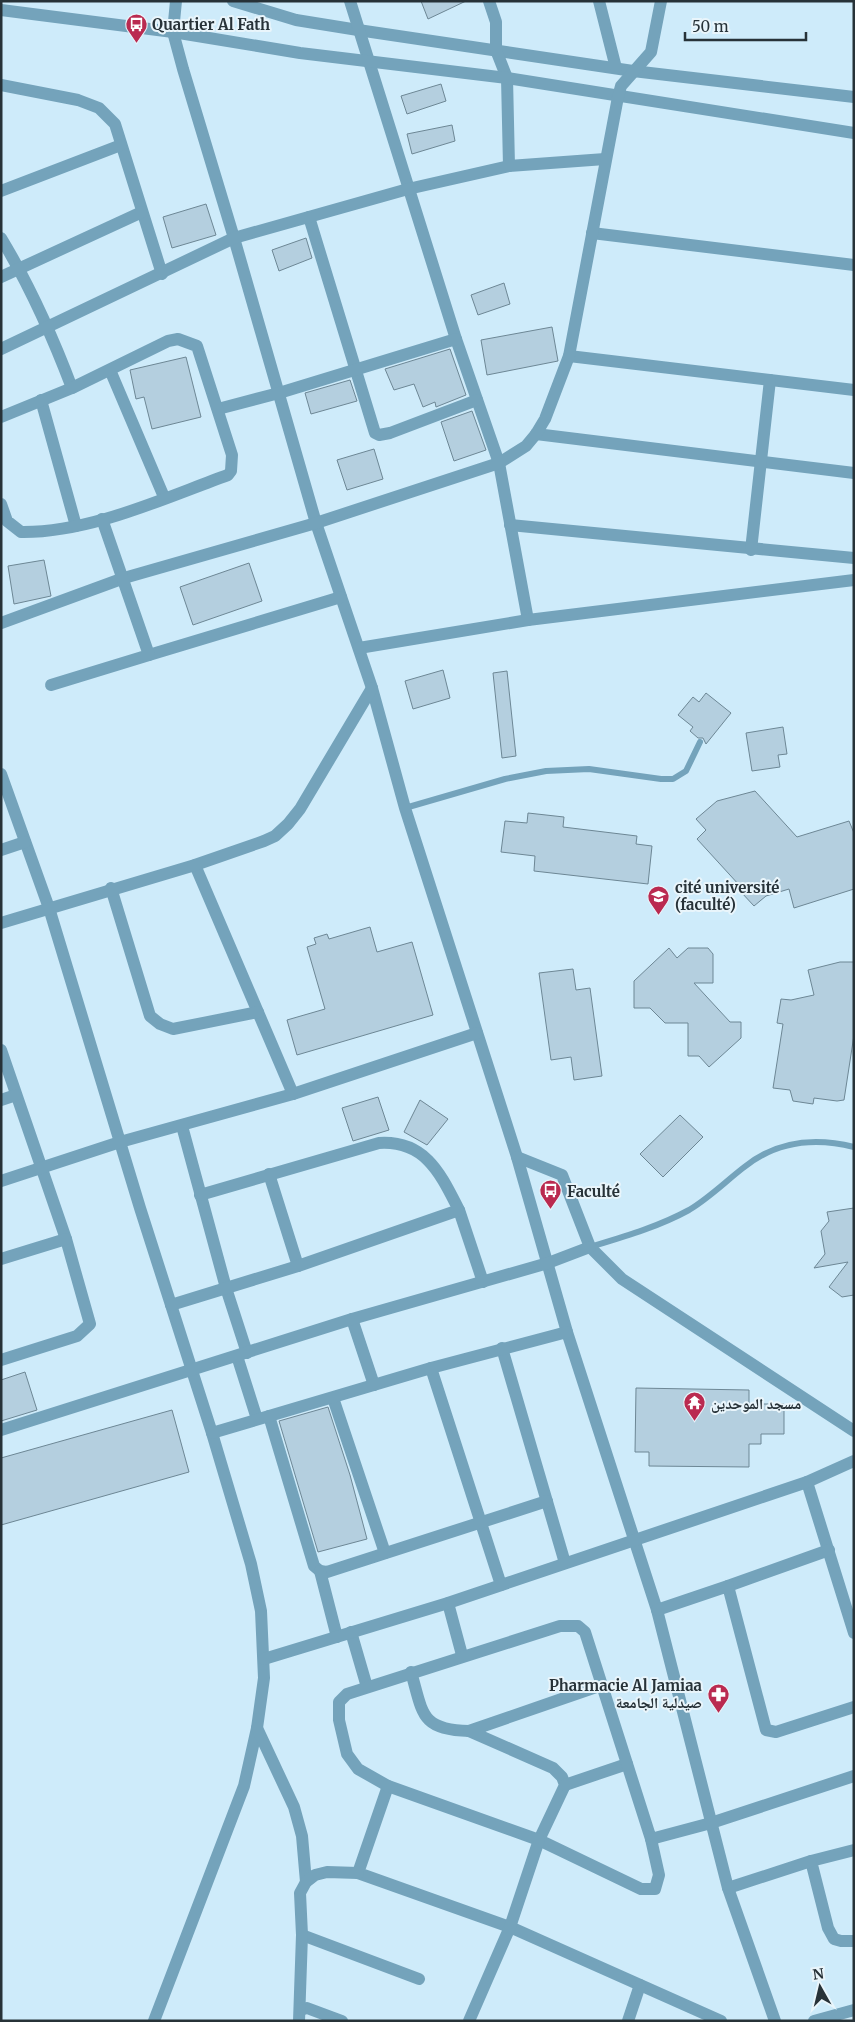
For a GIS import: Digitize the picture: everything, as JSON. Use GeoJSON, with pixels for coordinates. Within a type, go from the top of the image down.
{"type":"FeatureCollection","features":[{"type":"Feature","properties":{"kind":"street"},"geometry":{"type":"LineString","coordinates":[[176,1],[173,32],[316,524],[372,688],[405,808],[517,1157],[566,1332],[657,1610],[728,1888],[775,2021]]}},
{"type":"Feature","properties":{"kind":"street"},"geometry":{"type":"LineString","coordinates":[[232,1],[296,20],[358,30],[616,68],[854,97]]}},
{"type":"Feature","properties":{"kind":"street"},"geometry":{"type":"LineString","coordinates":[[350,1],[456,339],[499,463],[528,620]]}},
{"type":"Feature","properties":{"kind":"street"},"geometry":{"type":"LineString","coordinates":[[489,1],[496,22],[496,50],[507,78],[509,166]]}},
{"type":"Feature","properties":{"kind":"street"},"geometry":{"type":"LineString","coordinates":[[599,1],[616,68]]}},
{"type":"Feature","properties":{"kind":"street"},"geometry":{"type":"LineString","coordinates":[[1,623],[124,578],[316,524],[499,463],[526,446],[536,434],[569,356],[618,97],[621,86],[633,70],[651,52],[661,1]]}},
{"type":"Feature","properties":{"kind":"street"},"geometry":{"type":"LineString","coordinates":[[1,10],[173,32],[368,62],[507,78],[854,133]]}},
{"type":"Feature","properties":{"kind":"street"},"geometry":{"type":"LineString","coordinates":[[1,85],[78,100],[99,108],[115,124],[162,274]]}},
{"type":"Feature","properties":{"kind":"street"},"geometry":{"type":"LineString","coordinates":[[1,191],[121,145]]}},
{"type":"Feature","properties":{"kind":"street"},"geometry":{"type":"LineString","coordinates":[[1,349],[48,325],[162,274],[234,238],[408,189],[509,166],[605,159]]}},
{"type":"Feature","properties":{"kind":"street"},"geometry":{"type":"LineString","coordinates":[[1,276],[142,212]]}},
{"type":"Feature","properties":{"kind":"street"},"geometry":{"type":"LineString","coordinates":[[308,217],[375,433],[380,435],[390,433],[477,400]]}},
{"type":"Feature","properties":{"kind":"street"},"geometry":{"type":"LineString","coordinates":[[592,233],[854,265]]}},
{"type":"Feature","properties":{"kind":"street"},"geometry":{"type":"LineString","coordinates":[[1,238],[19,268],[48,325],[72,388]]}},
{"type":"Feature","properties":{"kind":"street"},"geometry":{"type":"LineString","coordinates":[[1,417],[72,388],[168,341],[178,339],[197,346],[232,455],[231,471],[228,475],[102,520],[76,526],[21,532],[6,522],[1,504]]}},
{"type":"Feature","properties":{"kind":"street"},"geometry":{"type":"LineString","coordinates":[[218,409],[279,393],[456,339]]}},
{"type":"Feature","properties":{"kind":"street"},"geometry":{"type":"LineString","coordinates":[[569,356],[854,390]]}},
{"type":"Feature","properties":{"kind":"street"},"geometry":{"type":"LineString","coordinates":[[110,370],[164,497]]}},
{"type":"Feature","properties":{"kind":"street"},"geometry":{"type":"LineString","coordinates":[[750,550],[770,380]]}},
{"type":"Feature","properties":{"kind":"street"},"geometry":{"type":"LineString","coordinates":[[41,400],[76,526]]}},
{"type":"Feature","properties":{"kind":"street"},"geometry":{"type":"LineString","coordinates":[[536,434],[854,473]]}},
{"type":"Feature","properties":{"kind":"street"},"geometry":{"type":"LineString","coordinates":[[102,520],[124,578],[149,655]]}},
{"type":"Feature","properties":{"kind":"street"},"geometry":{"type":"LineString","coordinates":[[510,525],[750,550],[854,558]]}},
{"type":"Feature","properties":{"kind":"street"},"geometry":{"type":"LineString","coordinates":[[359,648],[528,620],[854,580]]}},
{"type":"Feature","properties":{"kind":"street"},"geometry":{"type":"LineString","coordinates":[[51,685],[341,597]]}},
{"type":"Feature","properties":{"kind":"street"},"geometry":{"type":"LineString","coordinates":[[1,923],[111,888],[195,865],[275,836],[288,824],[372,688]]}},
{"type":"Feature","properties":{"kind":"street"},"geometry":{"type":"LineString","coordinates":[[1,774],[48,908],[212,1433],[251,1564],[261,1611],[264,1659],[257,1728],[244,1786],[154,2021]]}},
{"type":"Feature","properties":{"kind":"street"},"geometry":{"type":"LineString","coordinates":[[1,850],[25,842]]}},
{"type":"Feature","properties":{"kind":"street"},"geometry":{"type":"LineString","coordinates":[[195,865],[293,1094]]}},
{"type":"Feature","properties":{"kind":"street"},"geometry":{"type":"LineString","coordinates":[[111,888],[150,1016],[160,1024],[173,1029],[258,1012]]}},
{"type":"Feature","properties":{"kind":"street"},"geometry":{"type":"LineString","coordinates":[[1,1181],[43,1169],[120,1142],[293,1094],[476,1033]]}},
{"type":"Feature","properties":{"kind":"street"},"geometry":{"type":"LineString","coordinates":[[1,1050],[66,1238],[90,1324],[77,1336],[1,1360]]}},
{"type":"Feature","properties":{"kind":"street"},"geometry":{"type":"LineString","coordinates":[[1,1100],[16,1096]]}},
{"type":"Feature","properties":{"kind":"street"},"geometry":{"type":"LineString","coordinates":[[182,1126],[226,1288],[256,1419]]}},
{"type":"Feature","properties":{"kind":"street"},"geometry":{"type":"LineString","coordinates":[[200,1195],[379,1143],[394,1142],[428,1158],[437,1169],[459,1210],[483,1282]]}},
{"type":"Feature","properties":{"kind":"street"},"geometry":{"type":"LineString","coordinates":[[517,1157],[562,1175],[590,1247],[622,1278],[854,1431]]}},
{"type":"Feature","properties":{"kind":"street"},"geometry":{"type":"LineString","coordinates":[[269,1174],[298,1266]]}},
{"type":"Feature","properties":{"kind":"street"},"geometry":{"type":"LineString","coordinates":[[171,1304],[298,1266],[459,1210]]}},
{"type":"Feature","properties":{"kind":"street"},"geometry":{"type":"LineString","coordinates":[[1,1259],[66,1238]]}},
{"type":"Feature","properties":{"kind":"street"},"geometry":{"type":"LineString","coordinates":[[1,1430],[191,1368],[352,1319],[548,1263],[590,1247]]}},
{"type":"Feature","properties":{"kind":"street"},"geometry":{"type":"LineString","coordinates":[[352,1319],[374,1385]]}},
{"type":"Feature","properties":{"kind":"street"},"geometry":{"type":"LineString","coordinates":[[212,1433],[431,1368],[566,1332]]}},
{"type":"Feature","properties":{"kind":"street"},"geometry":{"type":"LineString","coordinates":[[502,1348],[565,1563]]}},
{"type":"Feature","properties":{"kind":"street"},"geometry":{"type":"LineString","coordinates":[[431,1368],[501,1585]]}},
{"type":"Feature","properties":{"kind":"street"},"geometry":{"type":"LineString","coordinates":[[333,1398],[384,1553]]}},
{"type":"Feature","properties":{"kind":"street"},"geometry":{"type":"LineString","coordinates":[[270,1416],[314,1566],[320,1571],[327,1572],[547,1501]]}},
{"type":"Feature","properties":{"kind":"street"},"geometry":{"type":"LineString","coordinates":[[264,1659],[448,1603],[807,1482],[854,1461]]}},
{"type":"Feature","properties":{"kind":"street"},"geometry":{"type":"LineString","coordinates":[[807,1482],[851,1616],[854,1633]]}},
{"type":"Feature","properties":{"kind":"street"},"geometry":{"type":"LineString","coordinates":[[657,1610],[829,1550]]}},
{"type":"Feature","properties":{"kind":"street"},"geometry":{"type":"LineString","coordinates":[[320,1571],[337,1637]]}},
{"type":"Feature","properties":{"kind":"street"},"geometry":{"type":"LineString","coordinates":[[728,1586],[765,1729],[776,1732],[854,1707]]}},
{"type":"Feature","properties":{"kind":"street"},"geometry":{"type":"LineString","coordinates":[[448,1603],[462,1656]]}},
{"type":"Feature","properties":{"kind":"street"},"geometry":{"type":"LineString","coordinates":[[560,1626],[578,1626],[585,1632],[651,1839],[659,1875],[655,1889],[641,1889],[539,1840],[388,1786],[358,1768],[347,1754],[338,1720],[337,1710],[339,1702],[343,1696],[411,1672],[560,1626]]}},
{"type":"Feature","properties":{"kind":"street"},"geometry":{"type":"LineString","coordinates":[[351,1632],[367,1687]]}},
{"type":"Feature","properties":{"kind":"street"},"geometry":{"type":"LineString","coordinates":[[411,1672],[424,1715],[430,1723],[454,1731],[469,1731],[602,1685]]}},
{"type":"Feature","properties":{"kind":"street"},"geometry":{"type":"LineString","coordinates":[[257,1728],[294,1808],[302,1836],[306,1882]]}},
{"type":"Feature","properties":{"kind":"street"},"geometry":{"type":"LineString","coordinates":[[469,1731],[553,1768],[562,1777],[565,1785],[539,1840],[510,1927],[469,2021]]}},
{"type":"Feature","properties":{"kind":"street"},"geometry":{"type":"LineString","coordinates":[[565,1785],[627,1764]]}},
{"type":"Feature","properties":{"kind":"street"},"geometry":{"type":"LineString","coordinates":[[651,1839],[711,1823],[854,1776]]}},
{"type":"Feature","properties":{"kind":"street"},"geometry":{"type":"LineString","coordinates":[[358,1873],[388,1786]]}},
{"type":"Feature","properties":{"kind":"street"},"geometry":{"type":"LineString","coordinates":[[728,1888],[811,1861],[854,1850]]}},
{"type":"Feature","properties":{"kind":"street"},"geometry":{"type":"LineString","coordinates":[[811,1861],[828,1928],[834,1939],[854,1941]]}},
{"type":"Feature","properties":{"kind":"street"},"geometry":{"type":"LineString","coordinates":[[300,2016],[302,1935],[300,1894],[306,1882],[315,1875],[327,1872],[358,1873],[510,1927],[721,2021]]}},
{"type":"Feature","properties":{"kind":"street"},"geometry":{"type":"LineString","coordinates":[[302,1935],[419,1979]]}},
{"type":"Feature","properties":{"kind":"street"},"geometry":{"type":"LineString","coordinates":[[628,2021],[640,1985]]}},
{"type":"Feature","properties":{"kind":"street"},"geometry":{"type":"LineString","coordinates":[[300,2016],[307,2008],[342,2021]]}},
{"type":"Feature","properties":{"kind":"street"},"geometry":{"type":"LineString","coordinates":[[814,2021],[854,2010]]}},
{"type":"Feature","properties":{"kind":"lane"},"geometry":{"type":"LineString","coordinates":[[405,808],[504,779],[546,771],[589,770],[673,779],[686,770],[700,742]]}},
{"type":"Feature","properties":{"kind":"lane"},"geometry":{"type":"LineString","coordinates":[[590,1247],[653,1227],[688,1210],[718,1190],[753,1160],[777,1148],[806,1141],[822,1141],[854,1147]]}},
{"type":"Feature","properties":{"kind":"building"},"geometry":{"type":"Polygon","coordinates":[[[421,1],[466,1],[428,19],[421,1]]]}},
{"type":"Feature","properties":{"kind":"building"},"geometry":{"type":"Polygon","coordinates":[[[441,84],[446,101],[407,114],[401,96],[441,84]]]}},
{"type":"Feature","properties":{"kind":"building"},"geometry":{"type":"Polygon","coordinates":[[[452,125],[455,141],[412,154],[407,134],[452,125]]]}},
{"type":"Feature","properties":{"kind":"building"},"geometry":{"type":"Polygon","coordinates":[[[206,204],[216,235],[172,248],[163,217],[206,204]]]}},
{"type":"Feature","properties":{"kind":"building"},"geometry":{"type":"Polygon","coordinates":[[[306,238],[312,258],[279,271],[272,250],[306,238]]]}},
{"type":"Feature","properties":{"kind":"building"},"geometry":{"type":"Polygon","coordinates":[[[504,283],[510,304],[478,315],[471,295],[504,283]]]}},
{"type":"Feature","properties":{"kind":"building"},"geometry":{"type":"Polygon","coordinates":[[[552,327],[558,361],[487,375],[481,340],[552,327]]]}},
{"type":"Feature","properties":{"kind":"building"},"geometry":{"type":"Polygon","coordinates":[[[450,349],[466,395],[436,407],[435,402],[423,407],[414,384],[394,390],[385,369],[450,349]]]}},
{"type":"Feature","properties":{"kind":"building"},"geometry":{"type":"Polygon","coordinates":[[[186,357],[201,417],[152,429],[144,397],[136,399],[130,370],[186,357]]]}},
{"type":"Feature","properties":{"kind":"building"},"geometry":{"type":"Polygon","coordinates":[[[350,380],[357,401],[311,414],[305,393],[350,380]]]}},
{"type":"Feature","properties":{"kind":"building"},"geometry":{"type":"Polygon","coordinates":[[[472,411],[486,450],[454,461],[441,422],[472,411]]]}},
{"type":"Feature","properties":{"kind":"building"},"geometry":{"type":"Polygon","coordinates":[[[374,449],[383,479],[347,490],[337,460],[374,449]]]}},
{"type":"Feature","properties":{"kind":"building"},"geometry":{"type":"Polygon","coordinates":[[[44,560],[51,596],[14,604],[8,566],[44,560]]]}},
{"type":"Feature","properties":{"kind":"building"},"geometry":{"type":"Polygon","coordinates":[[[249,563],[262,601],[193,625],[180,587],[249,563]]]}},
{"type":"Feature","properties":{"kind":"building"},"geometry":{"type":"Polygon","coordinates":[[[443,670],[450,698],[413,709],[405,681],[443,670]]]}},
{"type":"Feature","properties":{"kind":"building"},"geometry":{"type":"Polygon","coordinates":[[[507,671],[516,756],[502,758],[493,673],[507,671]]]}},
{"type":"Feature","properties":{"kind":"building"},"geometry":{"type":"Polygon","coordinates":[[[706,693],[731,713],[706,744],[703,738],[698,738],[690,731],[693,727],[678,715],[693,697],[699,702],[706,693]]]}},
{"type":"Feature","properties":{"kind":"building"},"geometry":{"type":"Polygon","coordinates":[[[783,727],[787,754],[778,755],[780,767],[752,771],[746,733],[783,727]]]}},
{"type":"Feature","properties":{"kind":"building"},"geometry":{"type":"Polygon","coordinates":[[[755,791],[797,837],[849,821],[854,833],[854,889],[794,908],[789,889],[766,896],[754,906],[741,892],[740,886],[697,839],[706,830],[696,819],[717,801],[755,791]]]}},
{"type":"Feature","properties":{"kind":"building"},"geometry":{"type":"Polygon","coordinates":[[[528,813],[564,817],[563,827],[637,836],[636,844],[652,846],[648,884],[534,871],[535,856],[501,852],[505,821],[527,823],[528,813]]]}},
{"type":"Feature","properties":{"kind":"building"},"geometry":{"type":"Polygon","coordinates":[[[370,927],[377,952],[412,942],[433,1015],[297,1055],[287,1020],[325,1009],[307,947],[316,944],[314,938],[327,934],[329,939],[370,927]]]}},
{"type":"Feature","properties":{"kind":"building"},"geometry":{"type":"Polygon","coordinates":[[[669,948],[677,958],[688,948],[708,948],[713,954],[713,983],[694,983],[730,1022],[741,1022],[741,1038],[709,1067],[699,1056],[688,1056],[688,1023],[665,1023],[650,1008],[634,1008],[634,981],[669,948]]]}},
{"type":"Feature","properties":{"kind":"building"},"geometry":{"type":"Polygon","coordinates":[[[840,962],[854,962],[854,1035],[844,1100],[814,1098],[813,1104],[793,1101],[790,1090],[773,1088],[783,1024],[777,1023],[781,999],[791,1000],[814,995],[808,970],[840,962]]]}},
{"type":"Feature","properties":{"kind":"building"},"geometry":{"type":"Polygon","coordinates":[[[573,969],[576,990],[590,988],[602,1076],[574,1080],[571,1057],[551,1060],[539,973],[573,969]]]}},
{"type":"Feature","properties":{"kind":"building"},"geometry":{"type":"Polygon","coordinates":[[[378,1097],[389,1130],[353,1141],[342,1108],[378,1097]]]}},
{"type":"Feature","properties":{"kind":"building"},"geometry":{"type":"Polygon","coordinates":[[[420,1100],[448,1119],[427,1145],[404,1132],[420,1100]]]}},
{"type":"Feature","properties":{"kind":"building"},"geometry":{"type":"Polygon","coordinates":[[[680,1115],[703,1137],[663,1177],[640,1154],[680,1115]]]}},
{"type":"Feature","properties":{"kind":"building"},"geometry":{"type":"Polygon","coordinates":[[[854,1208],[854,1295],[842,1297],[829,1287],[848,1262],[814,1268],[825,1254],[821,1231],[829,1221],[827,1212],[854,1208]]]}},
{"type":"Feature","properties":{"kind":"building"},"geometry":{"type":"Polygon","coordinates":[[[25,1372],[37,1410],[1,1421],[1,1380],[25,1372]]]}},
{"type":"Feature","properties":{"kind":"building"},"geometry":{"type":"Polygon","coordinates":[[[636,1388],[749,1390],[749,1404],[784,1404],[784,1434],[761,1434],[761,1444],[749,1444],[749,1467],[649,1466],[649,1452],[635,1452],[636,1388]]]}},
{"type":"Feature","properties":{"kind":"building"},"geometry":{"type":"Polygon","coordinates":[[[328,1407],[350,1475],[367,1539],[318,1552],[279,1421],[328,1407]]]}},
{"type":"Feature","properties":{"kind":"building"},"geometry":{"type":"Polygon","coordinates":[[[172,1410],[189,1472],[1,1525],[1,1458],[172,1410]]]}},
{"type":"Feature","properties":{"kind":"place","name":"Quartier Al Fath"},"geometry":{"type":"Point","coordinates":[136,43]}},
{"type":"Feature","properties":{"kind":"place","name":"cité université (faculté)"},"geometry":{"type":"Point","coordinates":[659,915]}},
{"type":"Feature","properties":{"kind":"place","name":"Faculté"},"geometry":{"type":"Point","coordinates":[551,1210]}},
{"type":"Feature","properties":{"kind":"place","name":"مسجد الموحدين"},"geometry":{"type":"Point","coordinates":[695,1422]}},
{"type":"Feature","properties":{"kind":"place","name":"Pharmacie Al Jamiaa صيدلية الجامعة"},"geometry":{"type":"Point","coordinates":[718,1713]}}]}
